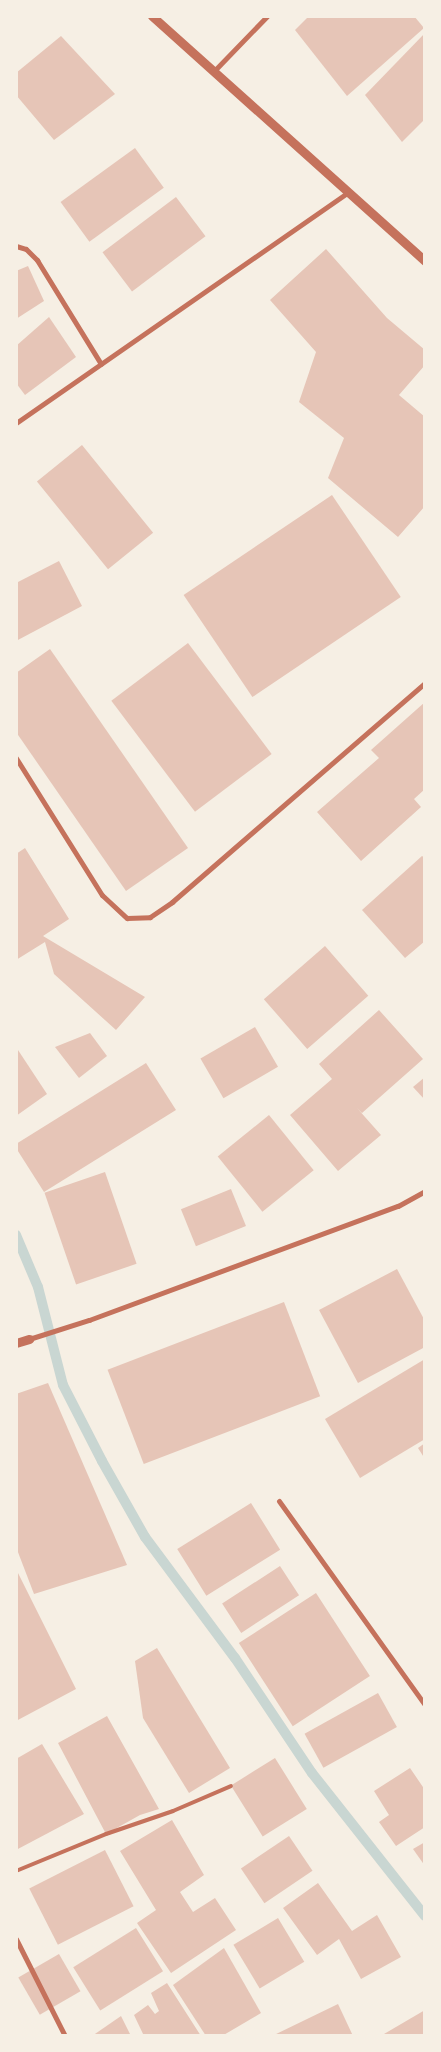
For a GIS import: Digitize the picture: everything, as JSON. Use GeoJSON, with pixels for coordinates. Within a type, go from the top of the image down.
{"type":"FeatureCollection","features":[{"type":"Feature","properties":{"kind":"street"},"geometry":{"type":"LineString","coordinates":[[152,16],[425,261]]}},
{"type":"Feature","properties":{"kind":"street"},"geometry":{"type":"LineString","coordinates":[[213,72],[267,16]]}},
{"type":"Feature","properties":{"kind":"street"},"geometry":{"type":"LineString","coordinates":[[16,423],[348,192]]}},
{"type":"Feature","properties":{"kind":"street"},"geometry":{"type":"LineString","coordinates":[[16,246],[26,249],[37,260],[101,364]]}},
{"type":"Feature","properties":{"kind":"street"},"geometry":{"type":"LineString","coordinates":[[16,758],[102,895],[127,918],[150,917],[172,902],[425,683]]}},
{"type":"Feature","properties":{"kind":"street"},"geometry":{"type":"LineString","coordinates":[[16,1343],[89,1320],[398,1206],[425,1191]]}},
{"type":"Feature","properties":{"kind":"street"},"geometry":{"type":"LineString","coordinates":[[279,1502],[425,1705]]}},
{"type":"Feature","properties":{"kind":"street"},"geometry":{"type":"LineString","coordinates":[[16,1939],[65,2036]]}},
{"type":"Feature","properties":{"kind":"lane"},"geometry":{"type":"LineString","coordinates":[[16,1871],[106,1834],[173,1811],[231,1786]]}},
{"type":"Feature","properties":{"kind":"building"},"geometry":{"type":"Polygon","coordinates":[[[309,16],[414,16],[424,28],[347,96],[295,30],[309,16]]]}},
{"type":"Feature","properties":{"kind":"building"},"geometry":{"type":"Polygon","coordinates":[[[425,33],[425,119],[402,142],[365,95],[425,33]]]}},
{"type":"Feature","properties":{"kind":"building"},"geometry":{"type":"Polygon","coordinates":[[[61,36],[115,94],[54,140],[16,95],[16,73],[61,36]]]}},
{"type":"Feature","properties":{"kind":"building"},"geometry":{"type":"Polygon","coordinates":[[[135,148],[164,188],[89,242],[61,202],[135,148]]]}},
{"type":"Feature","properties":{"kind":"building"},"geometry":{"type":"Polygon","coordinates":[[[176,197],[205,236],[132,292],[103,252],[176,197]]]}},
{"type":"Feature","properties":{"kind":"building"},"geometry":{"type":"Polygon","coordinates":[[[326,249],[387,318],[425,350],[425,365],[399,395],[425,417],[425,506],[398,537],[328,478],[344,438],[299,402],[316,352],[270,300],[326,249]]]}},
{"type":"Feature","properties":{"kind":"building"},"geometry":{"type":"Polygon","coordinates":[[[28,266],[44,301],[16,319],[16,271],[28,266]]]}},
{"type":"Feature","properties":{"kind":"building"},"geometry":{"type":"Polygon","coordinates":[[[49,317],[76,357],[25,395],[16,383],[16,346],[49,317]]]}},
{"type":"Feature","properties":{"kind":"building"},"geometry":{"type":"Polygon","coordinates":[[[82,445],[153,533],[108,569],[37,482],[82,445]]]}},
{"type":"Feature","properties":{"kind":"building"},"geometry":{"type":"Polygon","coordinates":[[[332,495],[401,597],[252,697],[184,595],[332,495]]]}},
{"type":"Feature","properties":{"kind":"building"},"geometry":{"type":"Polygon","coordinates":[[[59,561],[82,606],[16,641],[16,583],[59,561]]]}},
{"type":"Feature","properties":{"kind":"building"},"geometry":{"type":"Polygon","coordinates":[[[188,643],[272,754],[195,812],[111,701],[188,643]]]}},
{"type":"Feature","properties":{"kind":"building"},"geometry":{"type":"Polygon","coordinates":[[[50,649],[188,848],[126,891],[16,732],[16,673],[50,649]]]}},
{"type":"Feature","properties":{"kind":"building"},"geometry":{"type":"Polygon","coordinates":[[[425,702],[425,789],[414,799],[421,807],[361,861],[317,812],[379,758],[371,750],[425,702]]]}},
{"type":"Feature","properties":{"kind":"building"},"geometry":{"type":"Polygon","coordinates":[[[25,848],[69,919],[43,936],[145,997],[116,1030],[54,974],[45,942],[16,960],[16,854],[25,848]]]}},
{"type":"Feature","properties":{"kind":"building"},"geometry":{"type":"Polygon","coordinates":[[[422,856],[425,858],[425,941],[405,958],[362,910],[422,856]]]}},
{"type":"Feature","properties":{"kind":"building"},"geometry":{"type":"Polygon","coordinates":[[[325,946],[368,996],[307,1049],[264,999],[325,946]]]}},
{"type":"Feature","properties":{"kind":"building"},"geometry":{"type":"Polygon","coordinates":[[[379,1010],[423,1059],[362,1113],[357,1108],[381,1135],[338,1171],[290,1115],[332,1079],[319,1064],[379,1010]]]}},
{"type":"Feature","properties":{"kind":"building"},"geometry":{"type":"Polygon","coordinates":[[[255,1027],[278,1067],[223,1098],[200,1058],[255,1027]]]}},
{"type":"Feature","properties":{"kind":"building"},"geometry":{"type":"Polygon","coordinates":[[[90,1033],[107,1056],[79,1078],[55,1047],[90,1033]]]}},
{"type":"Feature","properties":{"kind":"building"},"geometry":{"type":"Polygon","coordinates":[[[16,1047],[47,1094],[16,1116],[16,1047]]]}},
{"type":"Feature","properties":{"kind":"building"},"geometry":{"type":"Polygon","coordinates":[[[146,1063],[176,1110],[44,1192],[16,1148],[16,1144],[146,1063]]]}},
{"type":"Feature","properties":{"kind":"building"},"geometry":{"type":"Polygon","coordinates":[[[425,1077],[425,1100],[413,1087],[425,1077]]]}},
{"type":"Feature","properties":{"kind":"building"},"geometry":{"type":"Polygon","coordinates":[[[269,1115],[314,1170],[262,1212],[218,1157],[269,1115]]]}},
{"type":"Feature","properties":{"kind":"building"},"geometry":{"type":"Polygon","coordinates":[[[105,1172],[137,1264],[76,1285],[44,1193],[105,1172]]]}},
{"type":"Feature","properties":{"kind":"building"},"geometry":{"type":"Polygon","coordinates":[[[231,1189],[246,1226],[196,1246],[181,1209],[231,1189]]]}},
{"type":"Feature","properties":{"kind":"building"},"geometry":{"type":"Polygon","coordinates":[[[397,1269],[425,1321],[425,1347],[358,1383],[319,1310],[397,1269]]]}},
{"type":"Feature","properties":{"kind":"building"},"geometry":{"type":"Polygon","coordinates":[[[284,1302],[320,1396],[144,1464],[108,1370],[284,1302]]]}},
{"type":"Feature","properties":{"kind":"building"},"geometry":{"type":"Polygon","coordinates":[[[425,1359],[425,1439],[360,1478],[325,1419],[425,1359]]]}},
{"type":"Feature","properties":{"kind":"building"},"geometry":{"type":"Polygon","coordinates":[[[48,1383],[127,1565],[34,1594],[16,1547],[16,1394],[48,1383]]]}},
{"type":"Feature","properties":{"kind":"building"},"geometry":{"type":"Polygon","coordinates":[[[425,1443],[425,1459],[418,1448],[425,1443]]]}},
{"type":"Feature","properties":{"kind":"building"},"geometry":{"type":"Polygon","coordinates":[[[251,1503],[280,1550],[206,1596],[177,1549],[251,1503]]]}},
{"type":"Feature","properties":{"kind":"building"},"geometry":{"type":"Polygon","coordinates":[[[280,1566],[299,1595],[241,1633],[222,1604],[280,1566]]]}},
{"type":"Feature","properties":{"kind":"building"},"geometry":{"type":"Polygon","coordinates":[[[16,1569],[76,1689],[16,1721],[16,1569]]]}},
{"type":"Feature","properties":{"kind":"building"},"geometry":{"type":"Polygon","coordinates":[[[316,1593],[370,1676],[293,1726],[239,1643],[316,1593]]]}},
{"type":"Feature","properties":{"kind":"building"},"geometry":{"type":"Polygon","coordinates":[[[157,1648],[230,1768],[189,1793],[143,1718],[135,1661],[157,1648]]]}},
{"type":"Feature","properties":{"kind":"building"},"geometry":{"type":"Polygon","coordinates":[[[378,1693],[397,1727],[323,1768],[305,1734],[378,1693]]]}},
{"type":"Feature","properties":{"kind":"building"},"geometry":{"type":"Polygon","coordinates":[[[107,1716],[159,1809],[140,1815],[106,1834],[58,1743],[107,1716]]]}},
{"type":"Feature","properties":{"kind":"building"},"geometry":{"type":"Polygon","coordinates":[[[42,1744],[84,1814],[16,1850],[16,1759],[42,1744]]]}},
{"type":"Feature","properties":{"kind":"building"},"geometry":{"type":"Polygon","coordinates":[[[275,1758],[307,1809],[263,1836],[231,1786],[275,1758]]]}},
{"type":"Feature","properties":{"kind":"building"},"geometry":{"type":"Polygon","coordinates":[[[410,1768],[425,1790],[425,1827],[396,1846],[379,1822],[389,1815],[374,1791],[410,1768]]]}},
{"type":"Feature","properties":{"kind":"building"},"geometry":{"type":"Polygon","coordinates":[[[172,1820],[204,1875],[180,1892],[193,1912],[215,1898],[236,1930],[171,1973],[137,1923],[156,1910],[120,1851],[172,1820]]]}},
{"type":"Feature","properties":{"kind":"building"},"geometry":{"type":"Polygon","coordinates":[[[289,1836],[312,1871],[264,1903],[241,1868],[289,1836]]]}},
{"type":"Feature","properties":{"kind":"building"},"geometry":{"type":"Polygon","coordinates":[[[425,1842],[425,1866],[413,1849],[425,1842]]]}},
{"type":"Feature","properties":{"kind":"building"},"geometry":{"type":"Polygon","coordinates":[[[105,1850],[134,1906],[58,1945],[29,1889],[105,1850]]]}},
{"type":"Feature","properties":{"kind":"building"},"geometry":{"type":"Polygon","coordinates":[[[318,1883],[352,1931],[377,1915],[401,1957],[361,1979],[339,1939],[317,1955],[283,1908],[318,1883]]]}},
{"type":"Feature","properties":{"kind":"building"},"geometry":{"type":"Polygon","coordinates":[[[278,1918],[304,1962],[260,1988],[233,1945],[278,1918]]]}},
{"type":"Feature","properties":{"kind":"building"},"geometry":{"type":"Polygon","coordinates":[[[136,1928],[163,1971],[100,2010],[73,1967],[136,1928]]]}},
{"type":"Feature","properties":{"kind":"building"},"geometry":{"type":"Polygon","coordinates":[[[224,1948],[261,2013],[222,2036],[206,2036],[173,1985],[224,1948]]]}},
{"type":"Feature","properties":{"kind":"building"},"geometry":{"type":"Polygon","coordinates":[[[59,1954],[80,1991],[40,2015],[18,1978],[59,1954]]]}},
{"type":"Feature","properties":{"kind":"building"},"geometry":{"type":"Polygon","coordinates":[[[167,1983],[201,2036],[144,2036],[134,2015],[148,2005],[155,2014],[159,2011],[151,1993],[167,1983]]]}},
{"type":"Feature","properties":{"kind":"building"},"geometry":{"type":"Polygon","coordinates":[[[338,2004],[353,2036],[272,2036],[338,2004]]]}},
{"type":"Feature","properties":{"kind":"building"},"geometry":{"type":"Polygon","coordinates":[[[425,2010],[425,2036],[385,2036],[384,2034],[425,2010]]]}},
{"type":"Feature","properties":{"kind":"building"},"geometry":{"type":"Polygon","coordinates":[[[121,2016],[131,2036],[92,2036],[121,2016]]]}},
{"type":"Feature","properties":{"kind":"waterway"},"geometry":{"type":"LineString","coordinates":[[16,1235],[38,1287],[63,1385],[102,1461],[145,1537],[235,1658],[312,1773],[425,1916]]}}]}
